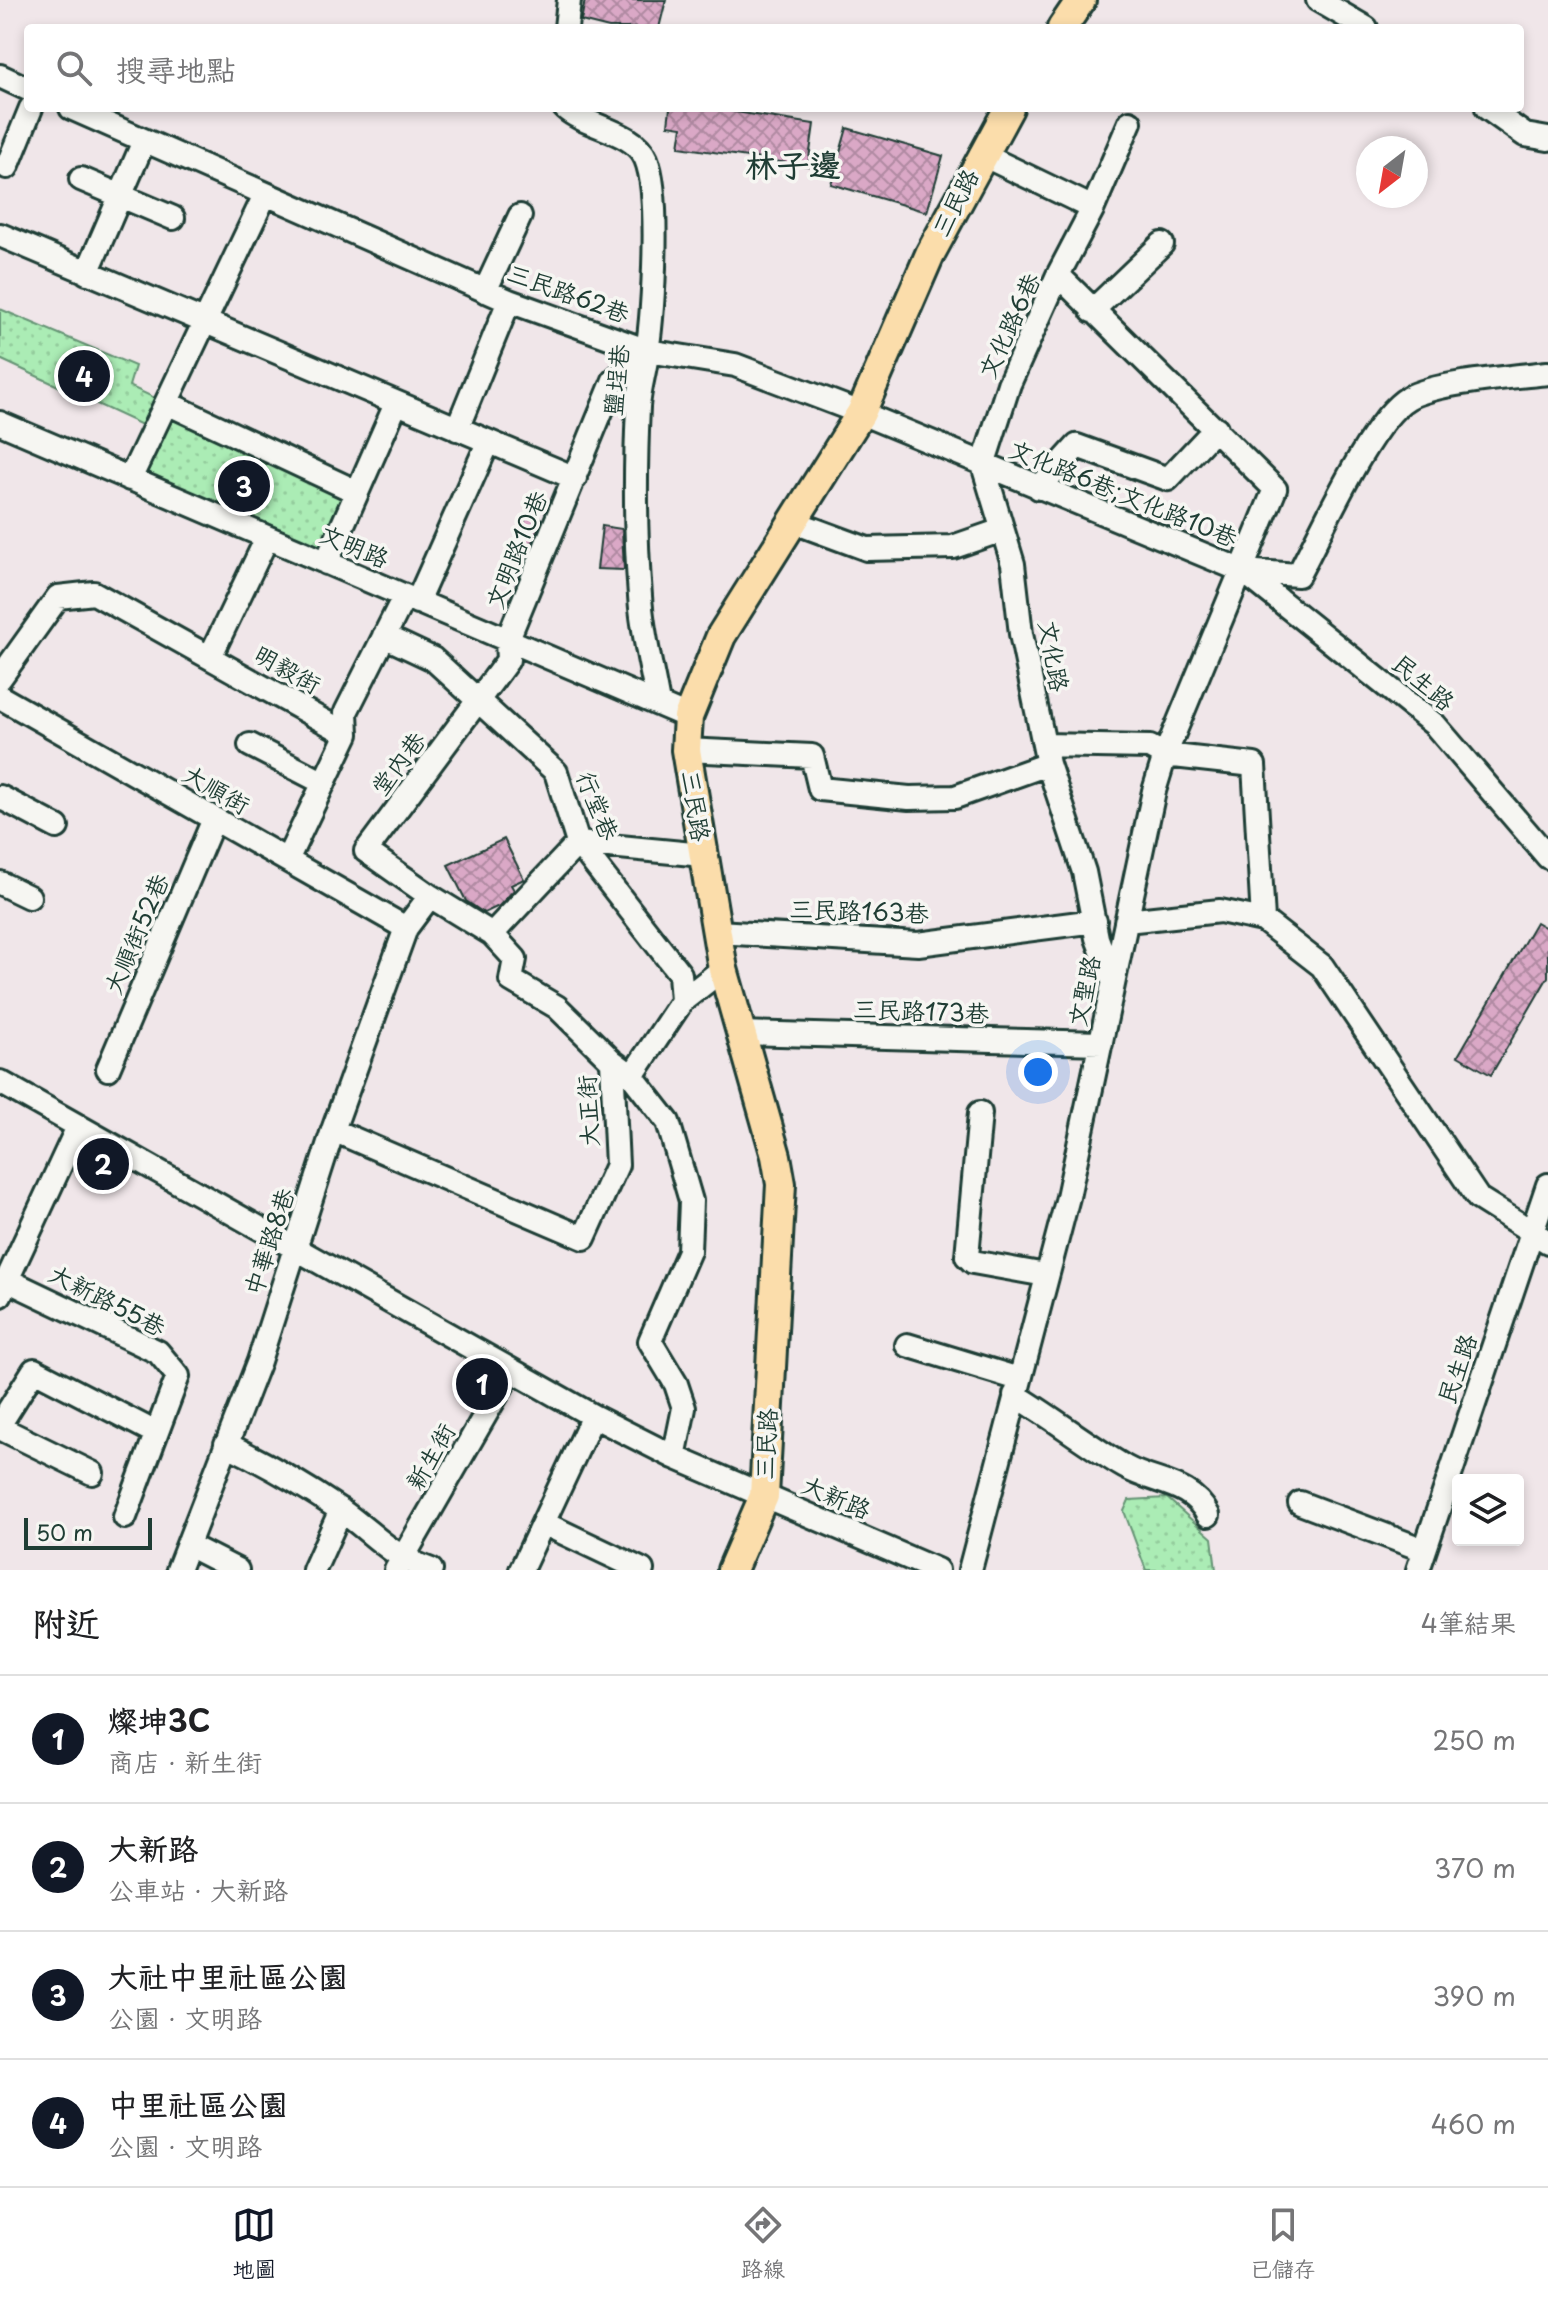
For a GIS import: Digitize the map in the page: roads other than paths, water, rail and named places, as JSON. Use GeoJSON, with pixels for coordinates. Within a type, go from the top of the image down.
{"type":"FeatureCollection","features":[{"type":"Feature","properties":{"kind":"main road"},"geometry":{"type":"LineString","coordinates":[[1065,24],[1081,0]]}},
{"type":"Feature","properties":{"kind":"main road","name":"三民路"},"geometry":{"type":"LineString","coordinates":[[732,1570],[764,1496],[781,1184],[776,1156],[723,969],[686,750],[688,717],[721,636],[861,413],[930,254],[981,154],[1007,112]]}},
{"type":"Feature","properties":{"kind":"street"},"geometry":{"type":"LineString","coordinates":[[566,24],[569,0]]}},
{"type":"Feature","properties":{"kind":"street"},"geometry":{"type":"LineString","coordinates":[[1318,0],[1359,24]]}},
{"type":"Feature","properties":{"kind":"street"},"geometry":{"type":"LineString","coordinates":[[0,76],[24,87]]}},
{"type":"Feature","properties":{"kind":"street"},"geometry":{"type":"LineString","coordinates":[[7,167],[29,112]]}},
{"type":"Feature","properties":{"kind":"street","name":"三民路62巷"},"geometry":{"type":"LineString","coordinates":[[80,112],[509,301],[648,351],[735,365],[861,413]]}},
{"type":"Feature","properties":{"kind":"street","name":"鹽埕巷"},"geometry":{"type":"LineString","coordinates":[[569,112],[635,144],[645,156],[651,175],[653,236],[648,351],[638,404],[640,598],[658,704]]}},
{"type":"Feature","properties":{"kind":"street"},"geometry":{"type":"LineString","coordinates":[[1493,112],[1525,135],[1548,139]]}},
{"type":"Feature","properties":{"kind":"street"},"geometry":{"type":"LineString","coordinates":[[1058,275],[1093,208],[1130,122]]}},
{"type":"Feature","properties":{"kind":"street"},"geometry":{"type":"LineString","coordinates":[[87,273],[144,141]]}},
{"type":"Feature","properties":{"kind":"street"},"geometry":{"type":"LineString","coordinates":[[981,154],[1093,208]]}},
{"type":"Feature","properties":{"kind":"street"},"geometry":{"type":"LineString","coordinates":[[81,179],[173,218]]}},
{"type":"Feature","properties":{"kind":"street"},"geometry":{"type":"LineString","coordinates":[[130,479],[265,195]]}},
{"type":"Feature","properties":{"kind":"street"},"geometry":{"type":"LineString","coordinates":[[485,291],[520,216]]}},
{"type":"Feature","properties":{"kind":"street"},"geometry":{"type":"LineString","coordinates":[[0,235],[575,478]]}},
{"type":"Feature","properties":{"kind":"street"},"geometry":{"type":"LineString","coordinates":[[1092,311],[1162,244]]}},
{"type":"Feature","properties":{"kind":"street","name":"文化路6巷"},"geometry":{"type":"LineString","coordinates":[[983,465],[1009,384],[1058,275],[1275,489],[1243,571]]}},
{"type":"Feature","properties":{"kind":"street"},"geometry":{"type":"LineString","coordinates":[[457,429],[509,301]]}},
{"type":"Feature","properties":{"kind":"street","name":"文明路10巷"},"geometry":{"type":"LineString","coordinates":[[507,641],[614,380],[648,351]]}},
{"type":"Feature","properties":{"kind":"street"},"geometry":{"type":"LineString","coordinates":[[1243,571],[1298,575],[1383,420],[1408,399],[1432,391],[1548,373]]}},
{"type":"Feature","properties":{"kind":"street"},"geometry":{"type":"LineString","coordinates":[[167,403],[357,492]]}},
{"type":"Feature","properties":{"kind":"street"},"geometry":{"type":"LineString","coordinates":[[326,563],[396,404]]}},
{"type":"Feature","properties":{"kind":"street"},"geometry":{"type":"LineString","coordinates":[[861,413],[983,465]]}},
{"type":"Feature","properties":{"kind":"street","name":"文明路"},"geometry":{"type":"LineString","coordinates":[[0,423],[688,717]]}},
{"type":"Feature","properties":{"kind":"street"},"geometry":{"type":"LineString","coordinates":[[1039,488],[1077,446],[1168,479],[1216,428]]}},
{"type":"Feature","properties":{"kind":"street"},"geometry":{"type":"LineString","coordinates":[[287,860],[347,734],[346,712],[384,636],[410,599],[488,443]]}},
{"type":"Feature","properties":{"kind":"street","name":"文化路6巷;文化路10巷"},"geometry":{"type":"LineString","coordinates":[[983,465],[1243,571]]}},
{"type":"Feature","properties":{"kind":"street","name":"文化路"},"geometry":{"type":"LineString","coordinates":[[983,465],[1013,564],[1021,634],[1046,754],[1084,872],[1097,938],[1114,982]]}},
{"type":"Feature","properties":{"kind":"street"},"geometry":{"type":"LineString","coordinates":[[794,522],[867,549],[953,547],[1002,530]]}},
{"type":"Feature","properties":{"kind":"street"},"geometry":{"type":"LineString","coordinates":[[210,657],[267,538]]}},
{"type":"Feature","properties":{"kind":"street","name":"文聖路"},"geometry":{"type":"LineString","coordinates":[[970,1570],[1068,1197],[1126,921],[1165,755],[1243,571]]}},
{"type":"Feature","properties":{"kind":"street","name":"民生路"},"geometry":{"type":"LineString","coordinates":[[1243,571],[1435,725],[1548,857]]}},
{"type":"Feature","properties":{"kind":"street","name":"明毅街"},"geometry":{"type":"LineString","coordinates":[[0,678],[58,597],[94,593],[347,734]]}},
{"type":"Feature","properties":{"kind":"street","name":"行堂巷"},"geometry":{"type":"LineString","coordinates":[[384,636],[433,659],[556,772],[578,843],[680,974],[682,1001]]}},
{"type":"Feature","properties":{"kind":"street","name":"堂內巷"},"geometry":{"type":"LineString","coordinates":[[430,896],[366,851],[508,660],[507,641]]}},
{"type":"Feature","properties":{"kind":"street","name":"大順街"},"geometry":{"type":"LineString","coordinates":[[0,697],[406,928]]}},
{"type":"Feature","properties":{"kind":"street"},"geometry":{"type":"LineString","coordinates":[[250,745],[324,783]]}},
{"type":"Feature","properties":{"kind":"street"},"geometry":{"type":"LineString","coordinates":[[686,750],[812,756],[820,789],[909,798],[955,797],[1046,754],[1150,747],[1165,755],[1254,765],[1263,920]]}},
{"type":"Feature","properties":{"kind":"street"},"geometry":{"type":"LineString","coordinates":[[0,797],[57,827]]}},
{"type":"Feature","properties":{"kind":"street","name":"大順街52巷"},"geometry":{"type":"LineString","coordinates":[[108,1069],[214,819]]}},
{"type":"Feature","properties":{"kind":"street"},"geometry":{"type":"LineString","coordinates":[[492,934],[578,843],[703,855]]}},
{"type":"Feature","properties":{"kind":"street"},"geometry":{"type":"LineString","coordinates":[[0,883],[29,897]]}},
{"type":"Feature","properties":{"kind":"street"},"geometry":{"type":"LineString","coordinates":[[430,896],[492,934],[515,959],[511,980],[557,1007],[612,1061]]}},
{"type":"Feature","properties":{"kind":"street","name":"中華路8巷"},"geometry":{"type":"LineString","coordinates":[[178,1570],[259,1361],[333,1130],[406,928],[430,896]]}},
{"type":"Feature","properties":{"kind":"street"},"geometry":{"type":"LineString","coordinates":[[1126,921],[1220,911],[1263,920],[1322,966],[1478,1198],[1540,1237]]}},
{"type":"Feature","properties":{"kind":"street","name":"三民路163巷"},"geometry":{"type":"LineString","coordinates":[[717,932],[918,944],[1095,921]]}},
{"type":"Feature","properties":{"kind":"street","name":"大正街"},"geometry":{"type":"LineString","coordinates":[[612,1061],[632,1076],[682,1001],[723,969]]}},
{"type":"Feature","properties":{"kind":"street","name":"三民路173巷"},"geometry":{"type":"LineString","coordinates":[[740,1033],[1101,1043]]}},
{"type":"Feature","properties":{"kind":"street","name":"大正街"},"geometry":{"type":"LineString","coordinates":[[333,1130],[584,1238],[617,1165],[612,1061]]}},
{"type":"Feature","properties":{"kind":"street"},"geometry":{"type":"LineString","coordinates":[[632,1076],[668,1122],[691,1201],[689,1251],[650,1341],[676,1384],[684,1408],[674,1457]]}},
{"type":"Feature","properties":{"kind":"street","name":"大新路"},"geometry":{"type":"LineString","coordinates":[[0,1082],[593,1416],[674,1457],[937,1570]]}},
{"type":"Feature","properties":{"kind":"street"},"geometry":{"type":"LineString","coordinates":[[980,1113],[969,1260],[1046,1275]]}},
{"type":"Feature","properties":{"kind":"street"},"geometry":{"type":"LineString","coordinates":[[4,1288],[78,1127]]}},
{"type":"Feature","properties":{"kind":"street","name":"民生路"},"geometry":{"type":"LineString","coordinates":[[1421,1560],[1540,1237],[1548,1185]]}},
{"type":"Feature","properties":{"kind":"street","name":"大新路55巷"},"geometry":{"type":"LineString","coordinates":[[4,1288],[158,1352],[178,1376],[156,1433]]}},
{"type":"Feature","properties":{"kind":"street"},"geometry":{"type":"LineString","coordinates":[[907,1345],[1017,1387],[1125,1467],[1185,1490],[1201,1501],[1208,1515]]}},
{"type":"Feature","properties":{"kind":"street"},"geometry":{"type":"LineString","coordinates":[[92,1473],[0,1426],[34,1370],[156,1433],[125,1517]]}},
{"type":"Feature","properties":{"kind":"street","name":"新生街"},"geometry":{"type":"LineString","coordinates":[[399,1565],[511,1370]]}},
{"type":"Feature","properties":{"kind":"street"},"geometry":{"type":"LineString","coordinates":[[521,1570],[593,1416]]}},
{"type":"Feature","properties":{"kind":"street"},"geometry":{"type":"LineString","coordinates":[[226,1444],[276,1469],[341,1510],[399,1565],[431,1570]]}},
{"type":"Feature","properties":{"kind":"street"},"geometry":{"type":"LineString","coordinates":[[1300,1503],[1421,1560]]}},
{"type":"Feature","properties":{"kind":"street"},"geometry":{"type":"LineString","coordinates":[[314,1570],[341,1510]]}},
{"type":"Feature","properties":{"kind":"street"},"geometry":{"type":"LineString","coordinates":[[543,1523],[642,1570]]}},
{"type":"Feature","properties":{"kind":"street"},"geometry":{"type":"LineString","coordinates":[[188,1545],[237,1570]]}},
{"type":"Feature","properties":{"kind":"place","name":"中里社區公園"},"geometry":{"type":"Point","coordinates":[84,376]}},
{"type":"Feature","properties":{"kind":"place","name":"大社中里社區公園"},"geometry":{"type":"Point","coordinates":[244,486]}},
{"type":"Feature","properties":{"kind":"place","name":"大新路"},"geometry":{"type":"Point","coordinates":[103,1164]}},
{"type":"Feature","properties":{"kind":"place","name":"燦坤3C"},"geometry":{"type":"Point","coordinates":[482,1384]}},
{"type":"Feature","properties":{"kind":"district","name":"林子邊"},"geometry":{"type":"Point","coordinates":[793,166]}}]}
